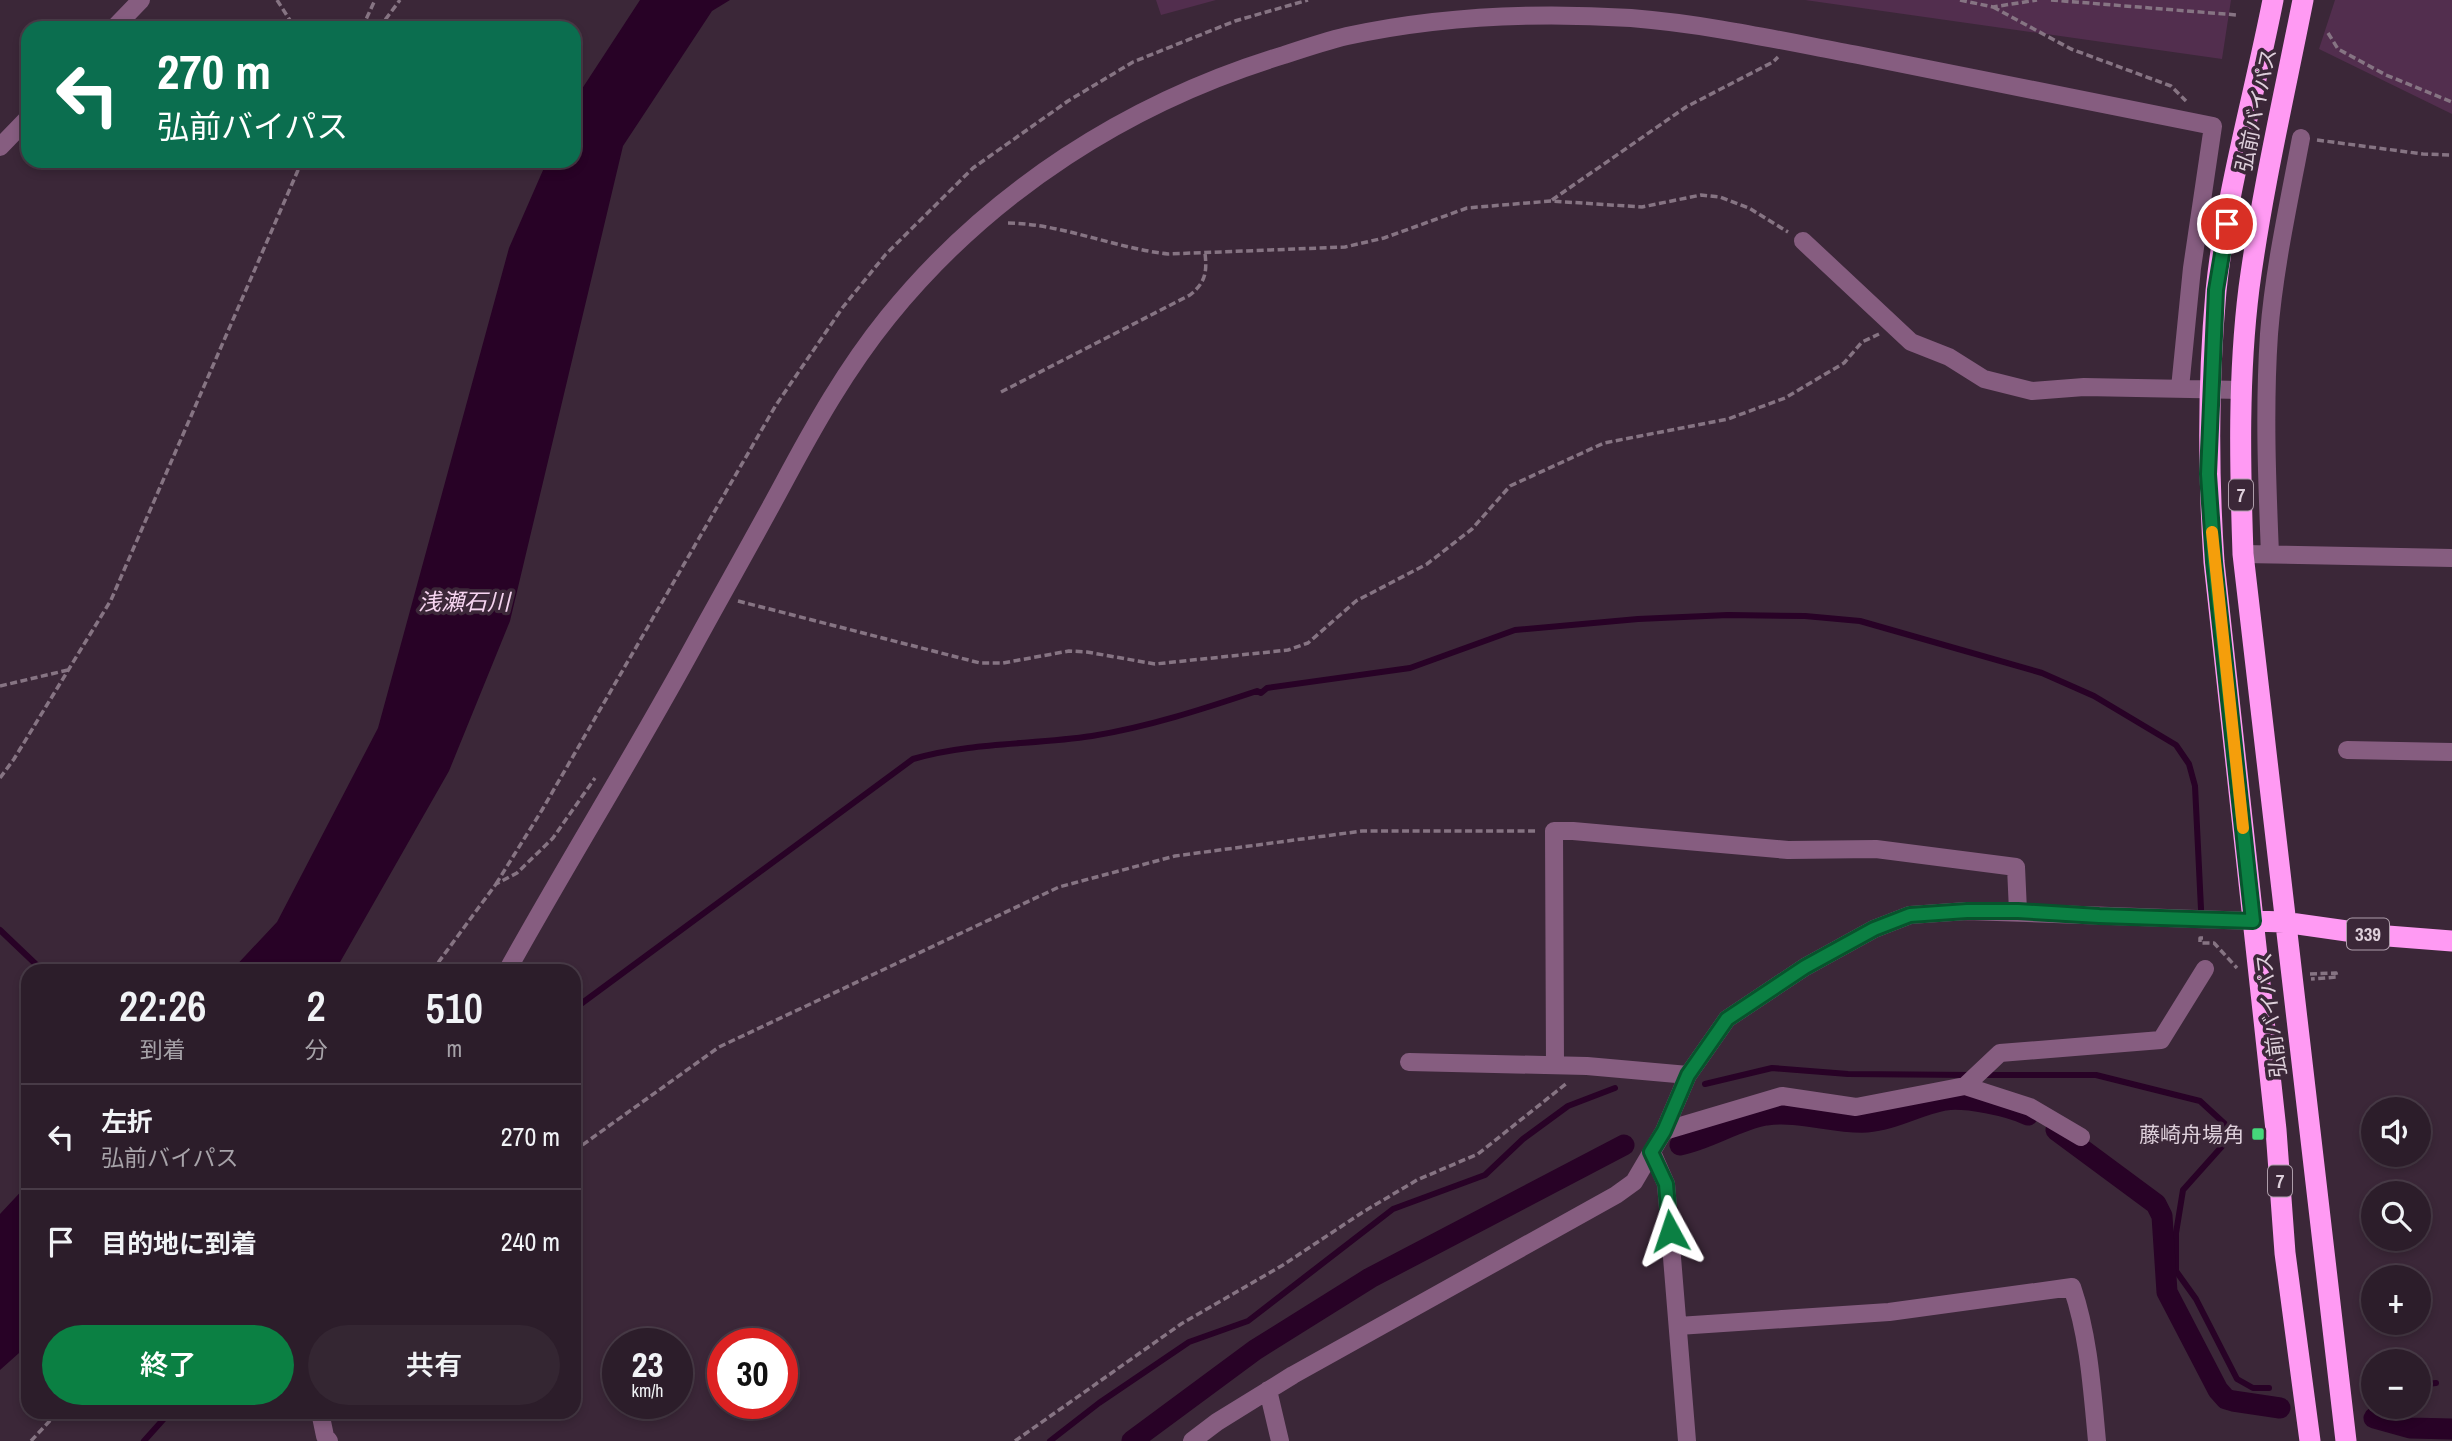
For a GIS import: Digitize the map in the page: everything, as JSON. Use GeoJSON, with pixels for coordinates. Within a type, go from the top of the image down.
{"type":"FeatureCollection","features":[{"type":"Feature","properties":{"kind":"highway","name":"弘前バイパス"},"geometry":{"type":"LineString","coordinates":[[2273,0],[2234,179],[2216,290],[2208,474],[2214,562],[2276,1130],[2285,1253],[2310,1441]]}},
{"type":"Feature","properties":{"kind":"highway","name":"弘前バイパス"},"geometry":{"type":"LineString","coordinates":[[2303,0],[2261,207],[2249,290],[2240,473],[2243,554],[2346,1441]]}},
{"type":"Feature","properties":{"kind":"highway","name":"339"},"geometry":{"type":"LineString","coordinates":[[2253,921],[2284,922],[2375,935],[2452,940]]}},
{"type":"Feature","properties":{"kind":"street"},"geometry":{"type":"LineString","coordinates":[[121,21],[141,0]]}},
{"type":"Feature","properties":{"kind":"street"},"geometry":{"type":"LineString","coordinates":[[511,964],[633,756],[818,420],[857,356],[923,275],[982,218],[1034,177],[1086,143],[1198,84],[1263,61],[1343,37],[1410,25],[1558,15],[1631,18],[1686,24],[1791,42],[2213,126],[2192,268],[2180,388]]}},
{"type":"Feature","properties":{"kind":"street"},"geometry":{"type":"LineString","coordinates":[[0,148],[21,126]]}},
{"type":"Feature","properties":{"kind":"street"},"geometry":{"type":"LineString","coordinates":[[2270,554],[2266,445],[2269,332],[2285,222],[2301,138]]}},
{"type":"Feature","properties":{"kind":"street"},"geometry":{"type":"LineString","coordinates":[[1803,241],[1911,342],[1949,357],[1984,379],[2032,391],[2084,387],[2242,390]]}},
{"type":"Feature","properties":{"kind":"street"},"geometry":{"type":"LineString","coordinates":[[2243,554],[2452,558]]}},
{"type":"Feature","properties":{"kind":"street"},"geometry":{"type":"LineString","coordinates":[[2347,750],[2452,752]]}},
{"type":"Feature","properties":{"kind":"street"},"geometry":{"type":"LineString","coordinates":[[1555,1065],[1554,831],[1788,850],[1876,849],[2016,867],[2018,911]]}},
{"type":"Feature","properties":{"kind":"street"},"geometry":{"type":"LineString","coordinates":[[1192,1441],[1268,1390],[1606,1202],[1634,1182],[1664,1131],[1688,1075],[1727,1019],[1805,967],[1874,929],[1910,915],[1967,911],[2253,921]]}},
{"type":"Feature","properties":{"kind":"street"},"geometry":{"type":"LineString","coordinates":[[1664,1131],[1782,1096],[1856,1107],[1965,1086],[1989,1067],[2000,1054],[2161,1041],[2205,969]]}},
{"type":"Feature","properties":{"kind":"street"},"geometry":{"type":"LineString","coordinates":[[1409,1062],[1587,1066],[1688,1075]]}},
{"type":"Feature","properties":{"kind":"street"},"geometry":{"type":"LineString","coordinates":[[1965,1086],[2030,1107],[2081,1137]]}},
{"type":"Feature","properties":{"kind":"street"},"geometry":{"type":"LineString","coordinates":[[1651,1152],[1666,1184],[1687,1441]]}},
{"type":"Feature","properties":{"kind":"street"},"geometry":{"type":"LineString","coordinates":[[1678,1326],[1889,1312],[2072,1287],[2082,1315],[2087,1344],[2097,1441]]}},
{"type":"Feature","properties":{"kind":"street"},"geometry":{"type":"LineString","coordinates":[[1268,1390],[1280,1441]]}},
{"type":"Feature","properties":{"kind":"street"},"geometry":{"type":"LineString","coordinates":[[321,1419],[324,1436],[329,1441]]}},
{"type":"Feature","properties":{"kind":"path"},"geometry":{"type":"LineString","coordinates":[[277,0],[290,21]]}},
{"type":"Feature","properties":{"kind":"path"},"geometry":{"type":"LineString","coordinates":[[365,21],[375,0]]}},
{"type":"Feature","properties":{"kind":"path"},"geometry":{"type":"LineString","coordinates":[[384,21],[400,0]]}},
{"type":"Feature","properties":{"kind":"path"},"geometry":{"type":"LineString","coordinates":[[1960,0],[1993,7],[2071,49],[2171,86],[2188,102]]}},
{"type":"Feature","properties":{"kind":"path"},"geometry":{"type":"LineString","coordinates":[[1993,7],[2038,0]]}},
{"type":"Feature","properties":{"kind":"path"},"geometry":{"type":"LineString","coordinates":[[2051,0],[2237,15]]}},
{"type":"Feature","properties":{"kind":"path"},"geometry":{"type":"LineString","coordinates":[[2328,33],[2339,49],[2386,75],[2452,102]]}},
{"type":"Feature","properties":{"kind":"path"},"geometry":{"type":"LineString","coordinates":[[1551,201],[1686,107],[1773,62],[1791,42]]}},
{"type":"Feature","properties":{"kind":"path"},"geometry":{"type":"LineString","coordinates":[[2301,138],[2423,154],[2452,155]]}},
{"type":"Feature","properties":{"kind":"path"},"geometry":{"type":"LineString","coordinates":[[0,778],[14,760],[111,600],[299,168]]}},
{"type":"Feature","properties":{"kind":"path"},"geometry":{"type":"LineString","coordinates":[[982,218],[997,223],[1059,229],[1141,251],[1168,254],[1205,253],[1345,247],[1384,238],[1467,208],[1551,201],[1642,207],[1701,195],[1720,197],[1749,208],[1803,241]]}},
{"type":"Feature","properties":{"kind":"path"},"geometry":{"type":"LineString","coordinates":[[1001,392],[1190,295],[1204,281],[1207,271],[1205,253]]}},
{"type":"Feature","properties":{"kind":"path"},"geometry":{"type":"LineString","coordinates":[[721,596],[980,663],[1003,663],[1069,651],[1155,664],[1288,650],[1308,643],[1356,601],[1427,564],[1472,529],[1510,486],[1604,443],[1728,419],[1785,398],[1844,363],[1862,342],[1894,327]]}},
{"type":"Feature","properties":{"kind":"path"},"geometry":{"type":"LineString","coordinates":[[0,686],[68,670]]}},
{"type":"Feature","properties":{"kind":"path"},"geometry":{"type":"LineString","coordinates":[[437,964],[496,884],[517,873],[552,838],[600,772]]}},
{"type":"Feature","properties":{"kind":"path"},"geometry":{"type":"LineString","coordinates":[[581,1146],[719,1047],[1059,887],[1175,856],[1362,831],[1554,831]]}},
{"type":"Feature","properties":{"kind":"path"},"geometry":{"type":"LineString","coordinates":[[2311,979],[2337,977],[2336,973],[2324,974]]}},
{"type":"Feature","properties":{"kind":"path"},"geometry":{"type":"LineString","coordinates":[[1015,1441],[1181,1324],[1283,1265],[1417,1180],[1478,1154],[1587,1066]]}},
{"type":"Feature","properties":{"kind":"path"},"geometry":{"type":"LineString","coordinates":[[31,1441],[51,1419]]}},
{"type":"Feature","properties":{"kind":"shaded area"},"geometry":{"type":"Polygon","coordinates":[[[1156,0],[1216,0],[1161,15],[1156,0]]]}},
{"type":"Feature","properties":{"kind":"shaded area"},"geometry":{"type":"Polygon","coordinates":[[[1805,0],[2231,0],[2222,59],[1805,0]]]}},
{"type":"Feature","properties":{"kind":"shaded area"},"geometry":{"type":"Polygon","coordinates":[[[2335,0],[2452,0],[2452,114],[2319,49],[2335,0]]]}},
{"type":"Feature","properties":{"kind":"water","name":"浅瀬石川"},"geometry":{"type":"Polygon","coordinates":[[[640,0],[730,0],[712,11],[623,146],[510,621],[449,771],[339,964],[238,964],[277,922],[378,728],[509,248],[544,168],[581,168],[581,90],[640,0]]]}},
{"type":"Feature","properties":{"kind":"water"},"geometry":{"type":"Polygon","coordinates":[[[21,1192],[21,1351],[0,1370],[0,1214],[21,1192]]]}},
{"type":"Feature","properties":{"kind":"waterway"},"geometry":{"type":"LineString","coordinates":[[581,1004],[913,759],[957,750],[1069,739],[1134,728],[1257,691],[1261,693],[1267,688],[1410,668],[1515,630],[1638,619],[1728,615],[1805,616],[1860,621],[2042,673],[2094,696],[2176,745],[2189,764],[2195,786],[2201,909]]}},
{"type":"Feature","properties":{"kind":"waterway"},"geometry":{"type":"LineString","coordinates":[[0,930],[36,964]]}},
{"type":"Feature","properties":{"kind":"waterway"},"geometry":{"type":"LineString","coordinates":[[1705,1084],[1772,1068],[1848,1074],[1971,1075]]}},
{"type":"Feature","properties":{"kind":"waterway"},"geometry":{"type":"LineString","coordinates":[[1981,1075],[2096,1075],[2200,1101],[2225,1124],[2225,1143],[2183,1190],[2176,1233],[2176,1271],[2196,1299],[2237,1379],[2253,1388],[2269,1388]]}},
{"type":"Feature","properties":{"kind":"waterway"},"geometry":{"type":"LineString","coordinates":[[1050,1441],[1099,1403],[1189,1342],[1248,1321],[1393,1209],[1485,1175],[1523,1139],[1568,1106],[1615,1088]]}},
{"type":"Feature","properties":{"kind":"waterway"},"geometry":{"type":"LineString","coordinates":[[1680,1145],[1766,1115],[1791,1114],[1867,1122],[1954,1099],[1987,1103],[2028,1115]]}},
{"type":"Feature","properties":{"kind":"waterway"},"geometry":{"type":"LineString","coordinates":[[2056,1130],[2156,1204],[2162,1216],[2167,1292],[2218,1390],[2226,1399],[2280,1408]]}},
{"type":"Feature","properties":{"kind":"waterway"},"geometry":{"type":"LineString","coordinates":[[1132,1441],[1255,1350],[1370,1278],[1624,1145]]}},
{"type":"Feature","properties":{"kind":"waterway"},"geometry":{"type":"LineString","coordinates":[[2431,1384],[2436,1383]]}},
{"type":"Feature","properties":{"kind":"waterway"},"geometry":{"type":"LineString","coordinates":[[144,1441],[164,1419]]}},
{"type":"Feature","properties":{"kind":"waterway"},"geometry":{"type":"LineString","coordinates":[[2378,1419],[2410,1428],[2452,1429]]}},
{"type":"Feature","properties":{"kind":"slow traffic"},"geometry":{"type":"LineString","coordinates":[[2212,532],[2243,828]]}},
{"type":"Feature","properties":{"kind":"place","name":"藤崎舟場角"},"geometry":{"type":"Point","coordinates":[2258,1134]}},
{"type":"Feature","properties":{"kind":"route"},"geometry":{"type":"LineString","coordinates":[[1670,1231],[1666,1184],[1651,1152],[1664,1131],[1688,1075],[1727,1019],[1805,967],[1874,929],[1910,915],[1967,911],[2253,921],[2214,562],[2208,474],[2216,290],[2227,224]]}}]}
